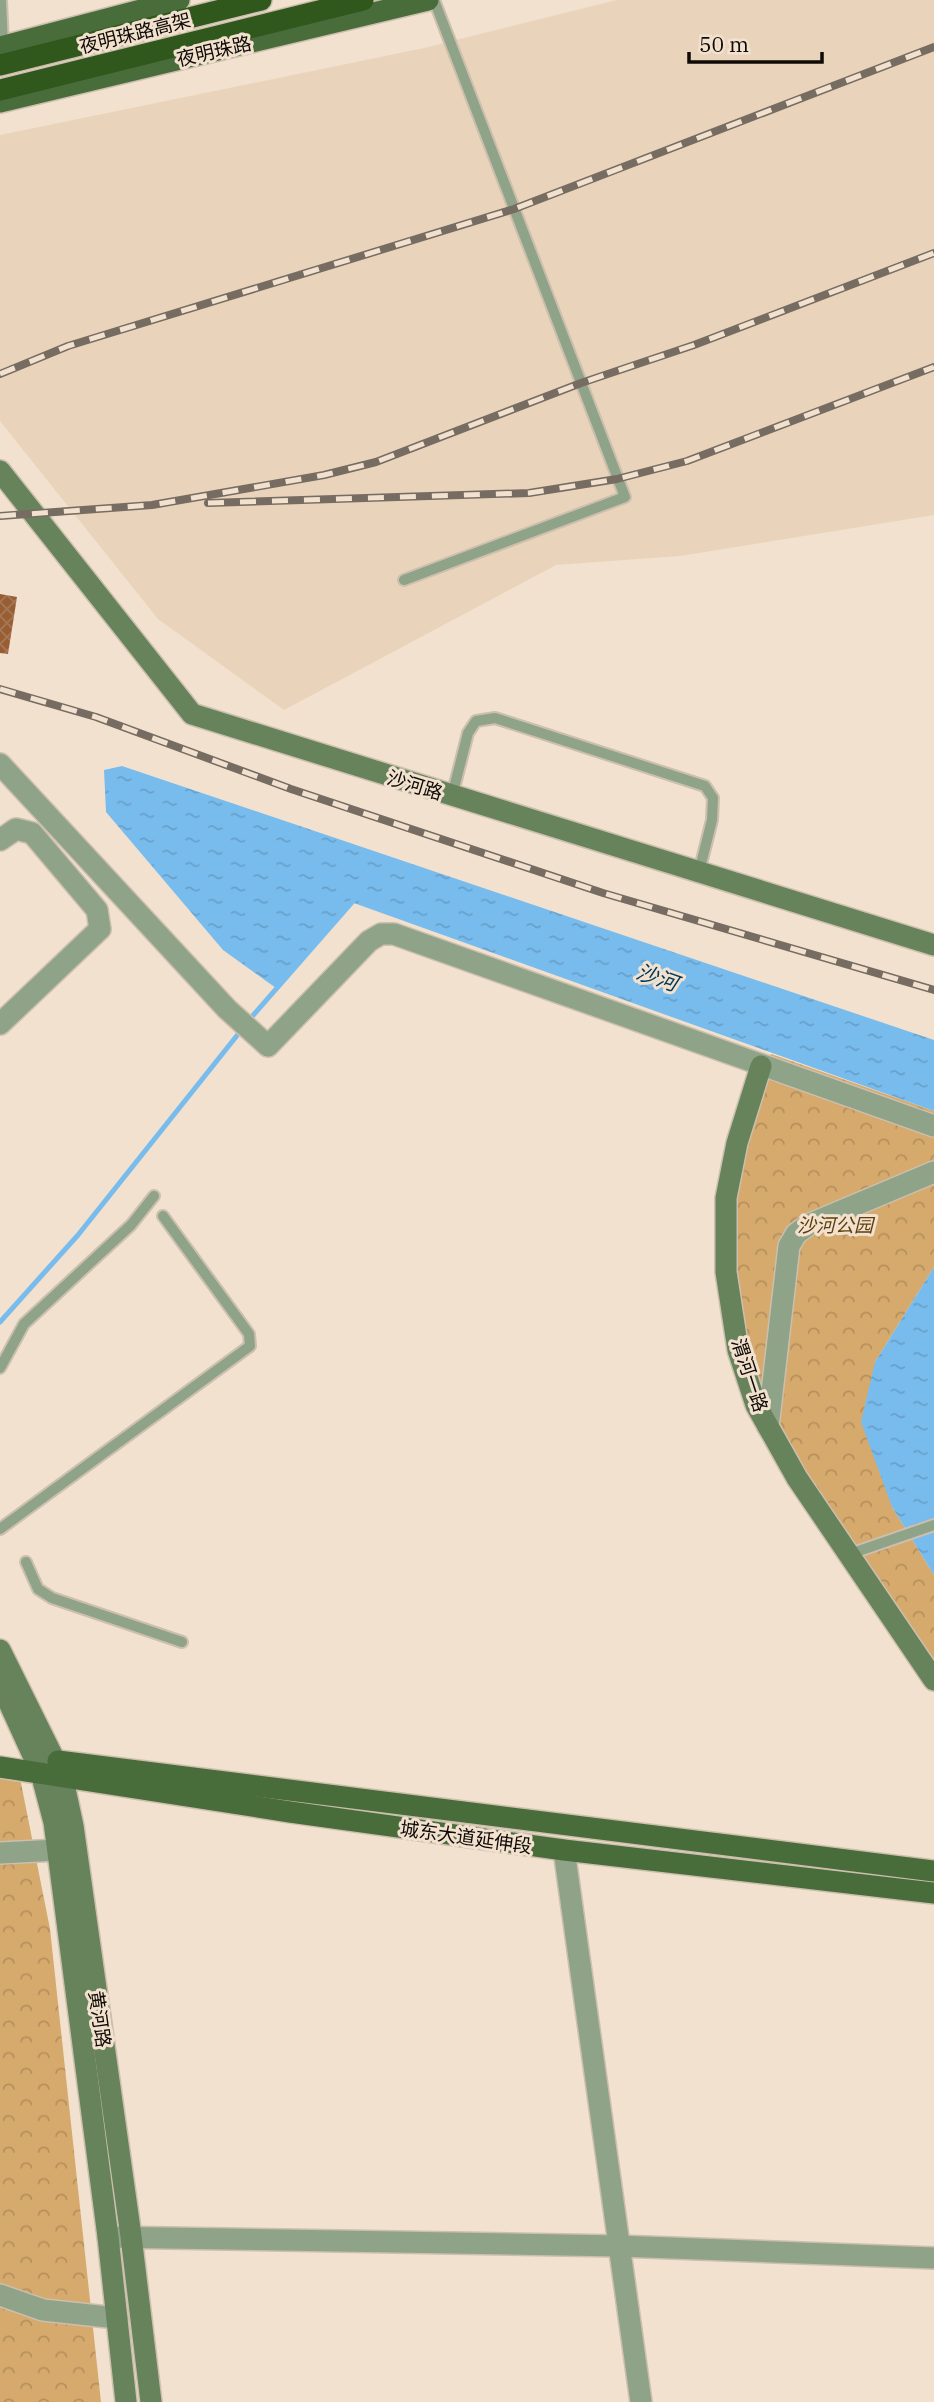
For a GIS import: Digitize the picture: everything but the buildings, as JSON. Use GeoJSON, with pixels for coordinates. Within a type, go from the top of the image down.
{"type":"FeatureCollection","features":[{"type":"Feature","properties":{"kind":"highway","name":"夜明珠路高架"},"geometry":{"type":"LineString","coordinates":[[1,53],[261,0]]}},
{"type":"Feature","properties":{"kind":"highway","name":"夜明珠路高架"},"geometry":{"type":"LineString","coordinates":[[0,90],[363,0]]}},
{"type":"Feature","properties":{"kind":"main road"},"geometry":{"type":"LineString","coordinates":[[1,53],[179,0]]}},
{"type":"Feature","properties":{"kind":"main road","name":"夜明珠路"},"geometry":{"type":"LineString","coordinates":[[0,102],[428,0]]}},
{"type":"Feature","properties":{"kind":"main road","name":"沙河路"},"geometry":{"type":"LineString","coordinates":[[0,471],[192,714],[934,945]]}},
{"type":"Feature","properties":{"kind":"main road","name":"渭河一路"},"geometry":{"type":"LineString","coordinates":[[761,1066],[737,1143],[726,1198],[726,1272],[738,1350],[756,1405],[797,1478],[934,1680]]}},
{"type":"Feature","properties":{"kind":"main road","name":"黄河路"},"geometry":{"type":"LineString","coordinates":[[0,1650],[73,1826],[131,2236],[151,2402]]}},
{"type":"Feature","properties":{"kind":"main road","name":"黄河路"},"geometry":{"type":"LineString","coordinates":[[0,1683],[48,1767],[108,2236],[126,2402]]}},
{"type":"Feature","properties":{"kind":"main road","name":"城东大道延伸段"},"geometry":{"type":"LineString","coordinates":[[0,1753],[48,1767],[290,1812],[564,1850],[934,1894]]}},
{"type":"Feature","properties":{"kind":"main road","name":"城东大道延伸段"},"geometry":{"type":"LineString","coordinates":[[0,1767],[48,1767],[934,1871]]}},
{"type":"Feature","properties":{"kind":"street"},"geometry":{"type":"LineString","coordinates":[[0,764],[244,1024],[268,1046],[369,942],[381,934],[394,934],[934,1126]]}},
{"type":"Feature","properties":{"kind":"street"},"geometry":{"type":"LineString","coordinates":[[0,840],[16,829],[32,833],[97,910],[100,929],[0,1024]]}},
{"type":"Feature","properties":{"kind":"street"},"geometry":{"type":"LineString","coordinates":[[768,1427],[789,1246],[796,1234],[808,1225],[934,1172]]}},
{"type":"Feature","properties":{"kind":"street"},"geometry":{"type":"LineString","coordinates":[[0,1853],[58,1850]]}},
{"type":"Feature","properties":{"kind":"street"},"geometry":{"type":"LineString","coordinates":[[564,1850],[641,2402]]}},
{"type":"Feature","properties":{"kind":"street"},"geometry":{"type":"LineString","coordinates":[[108,2236],[619,2246],[934,2258]]}},
{"type":"Feature","properties":{"kind":"street"},"geometry":{"type":"LineString","coordinates":[[0,2295],[43,2311],[117,2318]]}},
{"type":"Feature","properties":{"kind":"lane"},"geometry":{"type":"LineString","coordinates":[[1,0],[1,53]]}},
{"type":"Feature","properties":{"kind":"lane"},"geometry":{"type":"LineString","coordinates":[[404,580],[625,497],[434,0]]}},
{"type":"Feature","properties":{"kind":"lane"},"geometry":{"type":"LineString","coordinates":[[452,796],[468,733],[476,721],[495,718],[705,786],[713,798],[712,820],[699,872]]}},
{"type":"Feature","properties":{"kind":"lane"},"geometry":{"type":"LineString","coordinates":[[0,1368],[24,1324],[131,1225],[154,1196]]}},
{"type":"Feature","properties":{"kind":"lane"},"geometry":{"type":"LineString","coordinates":[[0,1529],[250,1346],[249,1334],[163,1216]]}},
{"type":"Feature","properties":{"kind":"lane"},"geometry":{"type":"LineString","coordinates":[[850,1554],[934,1525]]}},
{"type":"Feature","properties":{"kind":"lane"},"geometry":{"type":"LineString","coordinates":[[26,1562],[38,1589],[52,1598],[182,1643]]}},
{"type":"Feature","properties":{"kind":"shaded area"},"geometry":{"type":"Polygon","coordinates":[[[617,0],[934,0],[934,515],[680,556],[556,565],[284,710],[158,619],[0,421],[0,135],[424,48],[617,0]]]}},
{"type":"Feature","properties":{"kind":"green space","name":"沙河公园"},"geometry":{"type":"Polygon","coordinates":[[[771,1054],[934,1111],[934,1267],[875,1362],[892,1507],[934,1575],[934,1676],[776,1424],[745,1350],[734,1277],[733,1220],[743,1146],[771,1054]]]}},
{"type":"Feature","properties":{"kind":"green space"},"geometry":{"type":"Polygon","coordinates":[[[0,1776],[20,1778],[50,1929],[101,2402],[0,2402],[0,1776]]]}},
{"type":"Feature","properties":{"kind":"water","name":"沙河"},"geometry":{"type":"Polygon","coordinates":[[[122,766],[934,1040],[934,1111],[351,902],[276,988],[223,950],[106,812],[104,770],[122,766]]]}},
{"type":"Feature","properties":{"kind":"water"},"geometry":{"type":"Polygon","coordinates":[[[934,1267],[934,1575],[892,1507],[861,1422],[875,1362],[934,1267]]]}},
{"type":"Feature","properties":{"kind":"waterway"},"geometry":{"type":"LineString","coordinates":[[249,1020],[353,901]]}},
{"type":"Feature","properties":{"kind":"waterway"},"geometry":{"type":"LineString","coordinates":[[0,1322],[78,1235],[243,1028]]}},
{"type":"Feature","properties":{"kind":"railway"},"geometry":{"type":"LineString","coordinates":[[0,374],[68,346],[514,209],[934,47]]}},
{"type":"Feature","properties":{"kind":"railway"},"geometry":{"type":"LineString","coordinates":[[0,516],[152,505],[324,475],[376,462],[934,253]]}},
{"type":"Feature","properties":{"kind":"railway"},"geometry":{"type":"LineString","coordinates":[[208,503],[529,493],[617,479],[687,461],[934,367]]}},
{"type":"Feature","properties":{"kind":"railway"},"geometry":{"type":"LineString","coordinates":[[0,689],[96,717],[291,789],[603,893],[934,990]]}}]}
